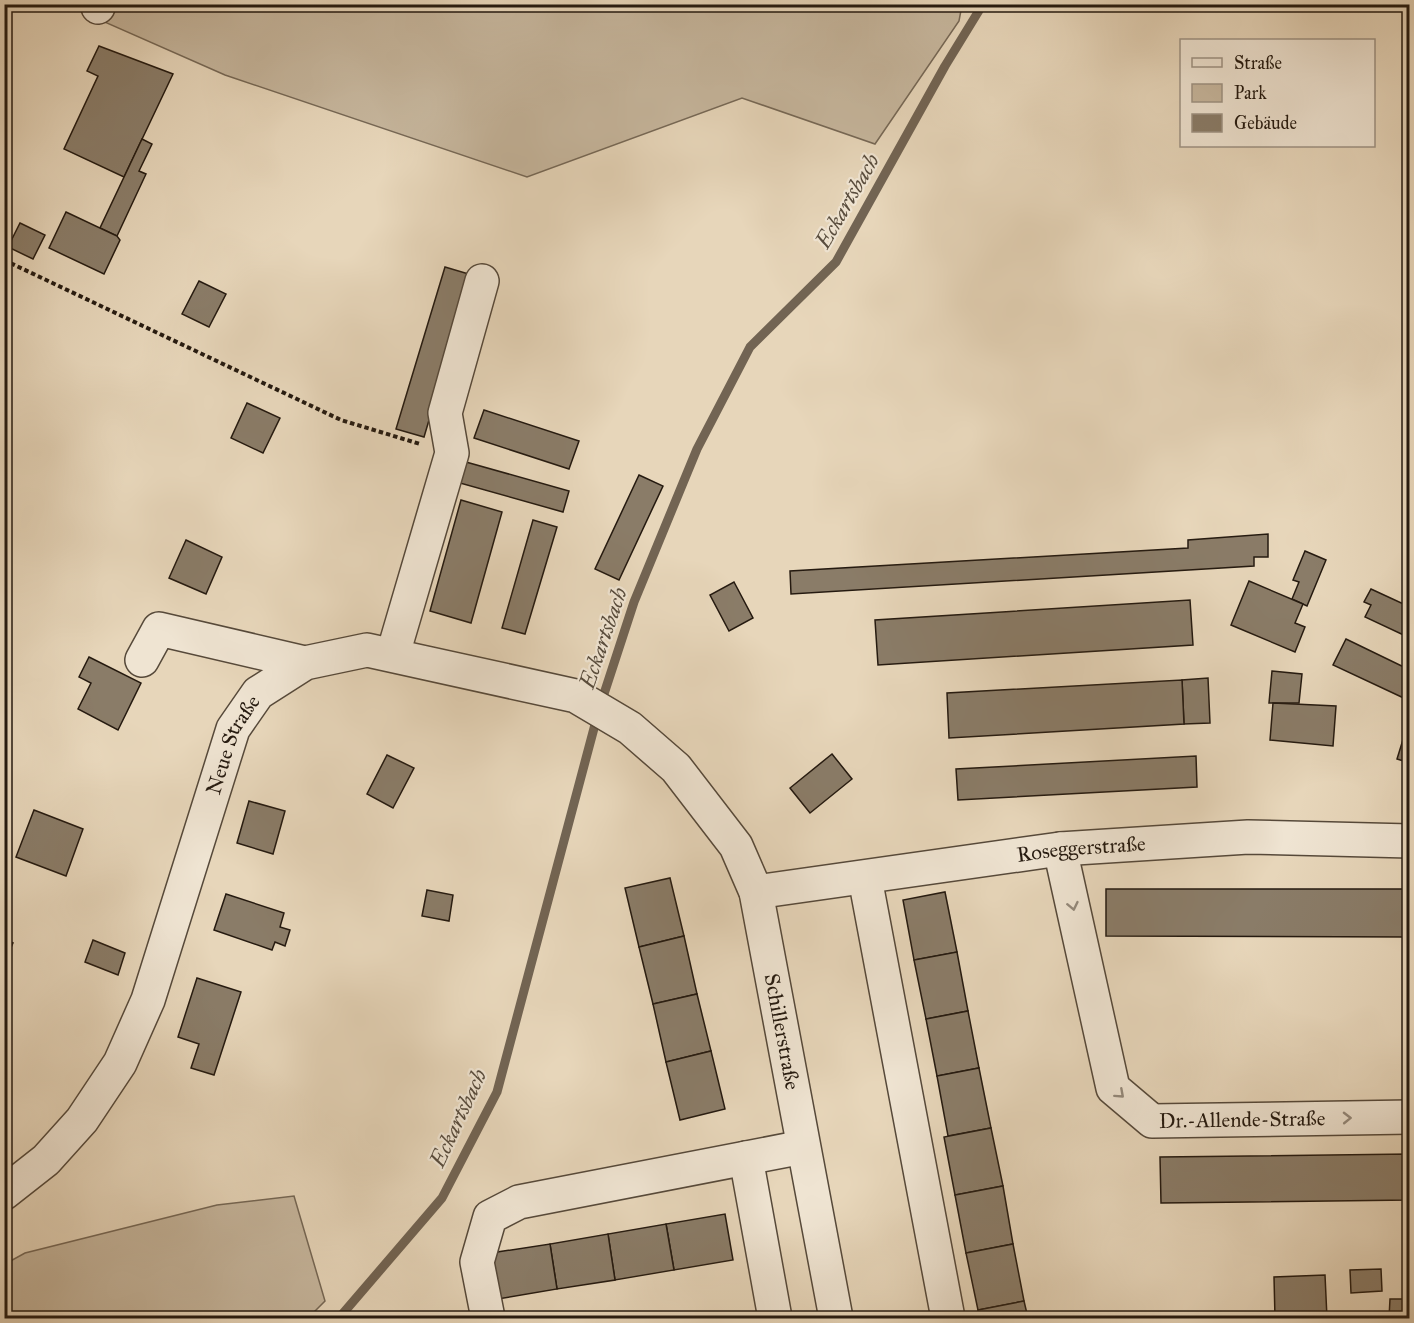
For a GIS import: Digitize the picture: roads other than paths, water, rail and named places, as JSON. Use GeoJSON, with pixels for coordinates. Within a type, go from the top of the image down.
{"type":"FeatureCollection","features":[{"type":"Feature","properties":{"kind":"street"},"geometry":{"type":"LineString","coordinates":[[393,654],[452,453],[445,413],[482,281]]}},
{"type":"Feature","properties":{"kind":"street"},"geometry":{"type":"LineString","coordinates":[[142,660],[159,628],[305,663]]}},
{"type":"Feature","properties":{"kind":"street","name":"Neue Straße"},"geometry":{"type":"LineString","coordinates":[[4,1193],[46,1160],[82,1120],[120,1063],[148,1000],[232,729],[258,693],[305,663],[366,650],[393,654],[576,696],[630,728],[676,768]]}},
{"type":"Feature","properties":{"kind":"street","name":"Schillerstraße"},"geometry":{"type":"LineString","coordinates":[[676,768],[736,846],[756,892],[836,1318]]}},
{"type":"Feature","properties":{"kind":"street","name":"Roseggerstraße"},"geometry":{"type":"LineString","coordinates":[[756,892],[1060,849],[1248,837],[1410,841]]}},
{"type":"Feature","properties":{"kind":"street","name":"Dr.-Allende-Straße"},"geometry":{"type":"LineString","coordinates":[[1060,849],[1113,1088],[1152,1121],[1410,1117]]}},
{"type":"Feature","properties":{"kind":"street"},"geometry":{"type":"LineString","coordinates":[[865,878],[948,1318]]}},
{"type":"Feature","properties":{"kind":"street"},"geometry":{"type":"LineString","coordinates":[[488,1318],[477,1262],[490,1217],[519,1202],[803,1147]]}},
{"type":"Feature","properties":{"kind":"street"},"geometry":{"type":"LineString","coordinates":[[746,1158],[775,1318]]}},
{"type":"Feature","properties":{"kind":"waterway","name":"Eckartsbach"},"geometry":{"type":"LineString","coordinates":[[601,703],[634,602],[697,449],[750,347],[836,262],[945,66],[983,4]]}},
{"type":"Feature","properties":{"kind":"waterway","name":"Eckartsbach"},"geometry":{"type":"LineString","coordinates":[[339,1318],[442,1198],[497,1092],[597,717]]}}]}
